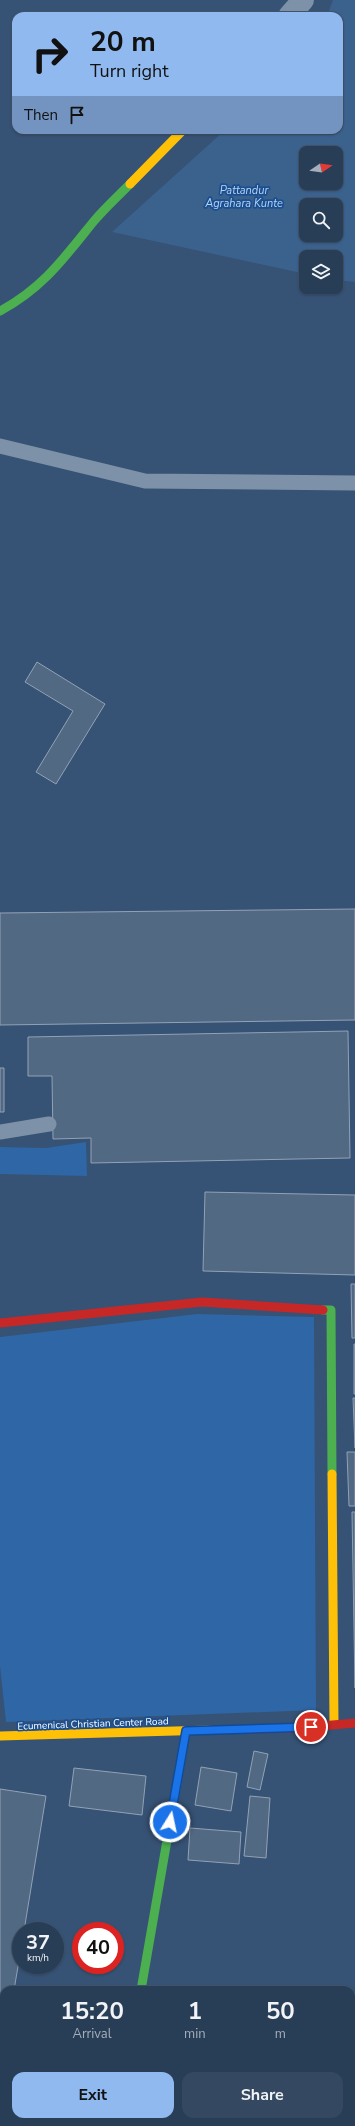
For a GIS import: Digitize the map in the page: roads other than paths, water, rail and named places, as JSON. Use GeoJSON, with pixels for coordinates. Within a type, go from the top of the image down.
{"type":"FeatureCollection","features":[{"type":"Feature","properties":{"kind":"street"},"geometry":{"type":"LineString","coordinates":[[292,12],[303,0]]}},
{"type":"Feature","properties":{"kind":"street"},"geometry":{"type":"LineString","coordinates":[[0,311],[17,302],[41,283],[64,260],[94,220],[179,134]]}},
{"type":"Feature","properties":{"kind":"street"},"geometry":{"type":"LineString","coordinates":[[0,1323],[202,1302],[331,1310],[334,1724]]}},
{"type":"Feature","properties":{"kind":"street","name":"Ecumenical Christian Center Road"},"geometry":{"type":"LineString","coordinates":[[0,1736],[299,1728],[355,1723]]}},
{"type":"Feature","properties":{"kind":"street"},"geometry":{"type":"LineString","coordinates":[[142,1986],[186,1731]]}},
{"type":"Feature","properties":{"kind":"lane"},"geometry":{"type":"LineString","coordinates":[[0,446],[145,481],[355,483]]}},
{"type":"Feature","properties":{"kind":"lane"},"geometry":{"type":"LineString","coordinates":[[0,1132],[49,1124]]}},
{"type":"Feature","properties":{"kind":"water","name":"Pattandur Agrahara Kunte"},"geometry":{"type":"Polygon","coordinates":[[[333,0],[355,0],[355,282],[343,281],[343,250],[299,250],[299,272],[112,232],[221,134],[343,134],[343,12],[328,12],[333,0]]]}}]}
